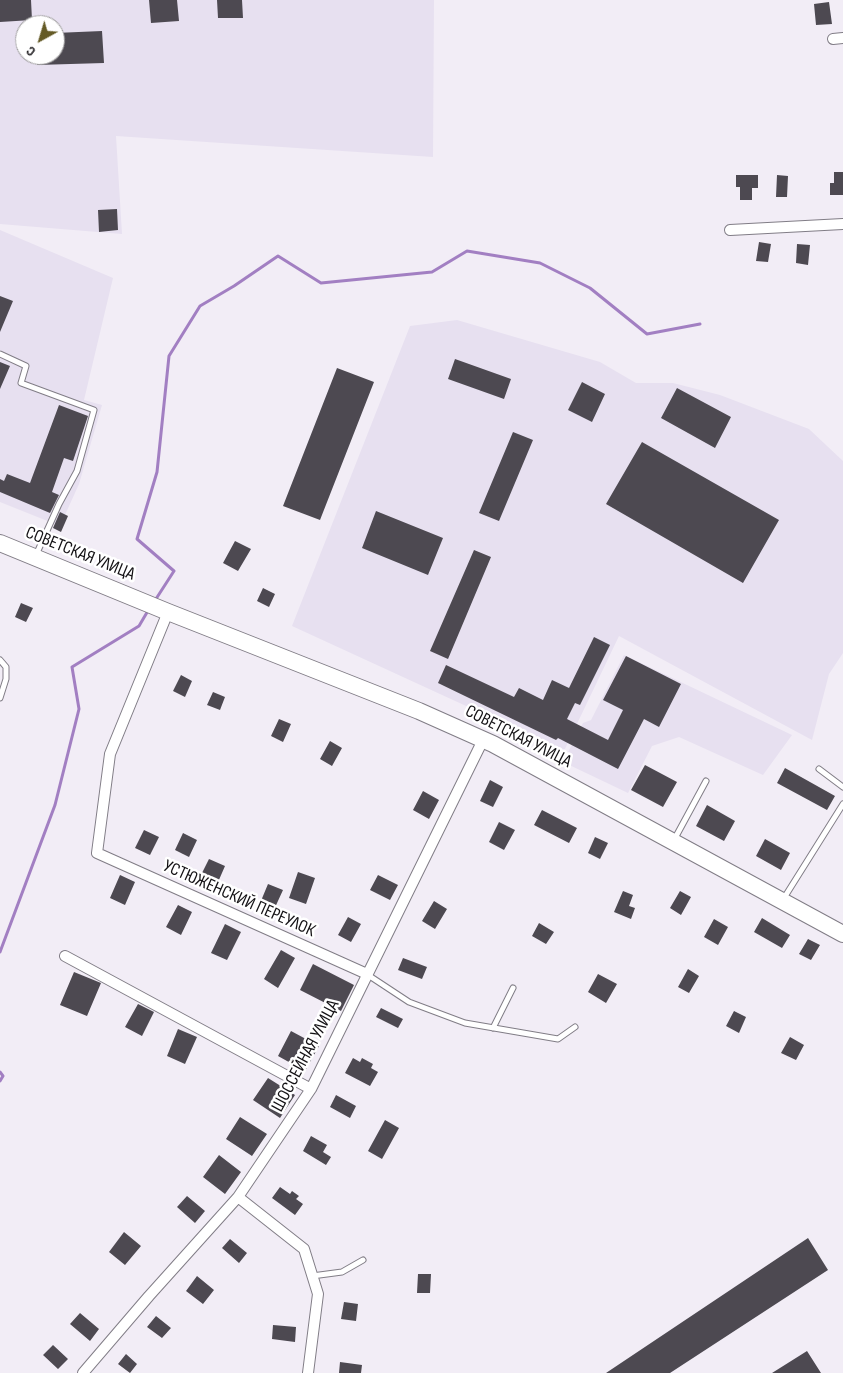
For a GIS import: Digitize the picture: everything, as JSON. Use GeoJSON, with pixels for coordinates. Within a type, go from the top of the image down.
{"type":"FeatureCollection","features":[{"type":"Feature","properties":{"kind":"main road","name":"СОВЕТСКАЯ УЛИЦА"},"geometry":{"type":"LineString","coordinates":[[0,543],[157,608],[419,711],[483,740],[674,841],[843,934]]}},
{"type":"Feature","properties":{"kind":"street"},"geometry":{"type":"LineString","coordinates":[[730,230],[843,224]]}},
{"type":"Feature","properties":{"kind":"street","name":"УСТЮЖЕНСКИЙ ПЕРЕУЛОК"},"geometry":{"type":"LineString","coordinates":[[157,608],[110,754],[97,853],[367,974]]}},
{"type":"Feature","properties":{"kind":"street","name":"ШОССЕЙНАЯ УЛИЦА"},"geometry":{"type":"LineString","coordinates":[[83,1373],[238,1197],[311,1089],[483,740]]}},
{"type":"Feature","properties":{"kind":"street"},"geometry":{"type":"LineString","coordinates":[[65,956],[311,1089]]}},
{"type":"Feature","properties":{"kind":"street"},"geometry":{"type":"LineString","coordinates":[[238,1197],[304,1249],[318,1294],[308,1373]]}},
{"type":"Feature","properties":{"kind":"lane"},"geometry":{"type":"LineString","coordinates":[[0,354],[26,366],[21,383],[94,410],[77,471],[34,557]]}},
{"type":"Feature","properties":{"kind":"lane"},"geometry":{"type":"LineString","coordinates":[[0,660],[6,667],[6,679],[0,698]]}},
{"type":"Feature","properties":{"kind":"lane"},"geometry":{"type":"LineString","coordinates":[[819,769],[843,787]]}},
{"type":"Feature","properties":{"kind":"lane"},"geometry":{"type":"LineString","coordinates":[[674,841],[706,781]]}},
{"type":"Feature","properties":{"kind":"lane"},"geometry":{"type":"LineString","coordinates":[[782,900],[843,804]]}},
{"type":"Feature","properties":{"kind":"lane"},"geometry":{"type":"LineString","coordinates":[[367,974],[409,1002],[465,1023],[558,1039],[575,1027]]}},
{"type":"Feature","properties":{"kind":"lane"},"geometry":{"type":"LineString","coordinates":[[493,1028],[513,988]]}},
{"type":"Feature","properties":{"kind":"lane"},"geometry":{"type":"LineString","coordinates":[[312,1276],[342,1272],[363,1260]]}},
{"type":"Feature","properties":{"kind":"shaded area"},"geometry":{"type":"Polygon","coordinates":[[[0,0],[434,0],[433,157],[116,136],[122,234],[0,224],[0,0]]]}},
{"type":"Feature","properties":{"kind":"shaded area"},"geometry":{"type":"Polygon","coordinates":[[[0,230],[113,278],[84,400],[102,405],[79,484],[60,526],[0,502],[0,230]]]}},
{"type":"Feature","properties":{"kind":"shaded area"},"geometry":{"type":"Polygon","coordinates":[[[457,320],[600,362],[636,383],[673,383],[720,395],[809,429],[843,461],[843,653],[829,674],[812,740],[619,636],[564,751],[292,626],[410,326],[457,320]]]}},
{"type":"Feature","properties":{"kind":"shaded area"},"geometry":{"type":"Polygon","coordinates":[[[624,655],[792,735],[763,775],[679,737],[652,746],[628,793],[563,762],[583,723],[591,720],[624,655]]]}},
{"type":"Feature","properties":{"kind":"building"},"geometry":{"type":"Polygon","coordinates":[[[0,0],[31,0],[32,15],[15,15],[15,21],[0,22],[0,0]]]}},
{"type":"Feature","properties":{"kind":"building"},"geometry":{"type":"Polygon","coordinates":[[[149,0],[177,0],[179,21],[151,23],[149,0]]]}},
{"type":"Feature","properties":{"kind":"building"},"geometry":{"type":"Polygon","coordinates":[[[217,0],[242,0],[243,18],[218,18],[217,0]]]}},
{"type":"Feature","properties":{"kind":"building"},"geometry":{"type":"Polygon","coordinates":[[[829,2],[832,24],[816,25],[814,4],[829,2]]]}},
{"type":"Feature","properties":{"kind":"building"},"geometry":{"type":"Polygon","coordinates":[[[102,31],[104,63],[65,64],[65,33],[102,31]]]}},
{"type":"Feature","properties":{"kind":"building"},"geometry":{"type":"Polygon","coordinates":[[[834,172],[843,172],[843,195],[830,195],[830,183],[834,183],[834,172]]]}},
{"type":"Feature","properties":{"kind":"building"},"geometry":{"type":"Polygon","coordinates":[[[736,175],[758,175],[758,188],[752,188],[752,200],[740,200],[740,187],[736,187],[736,175]]]}},
{"type":"Feature","properties":{"kind":"building"},"geometry":{"type":"Polygon","coordinates":[[[777,175],[788,176],[787,197],[776,197],[777,175]]]}},
{"type":"Feature","properties":{"kind":"building"},"geometry":{"type":"Polygon","coordinates":[[[117,209],[118,230],[99,232],[98,210],[117,209]]]}},
{"type":"Feature","properties":{"kind":"building"},"geometry":{"type":"Polygon","coordinates":[[[759,242],[771,244],[768,262],[756,261],[759,242]]]}},
{"type":"Feature","properties":{"kind":"building"},"geometry":{"type":"Polygon","coordinates":[[[797,244],[810,245],[808,265],[796,263],[797,244]]]}},
{"type":"Feature","properties":{"kind":"building"},"geometry":{"type":"Polygon","coordinates":[[[0,296],[13,301],[0,332],[0,296]]]}},
{"type":"Feature","properties":{"kind":"building"},"geometry":{"type":"Polygon","coordinates":[[[455,359],[511,379],[504,399],[448,379],[455,359]]]}},
{"type":"Feature","properties":{"kind":"building"},"geometry":{"type":"Polygon","coordinates":[[[0,362],[10,366],[0,389],[0,362]]]}},
{"type":"Feature","properties":{"kind":"building"},"geometry":{"type":"Polygon","coordinates":[[[337,368],[374,382],[320,520],[283,506],[337,368]]]}},
{"type":"Feature","properties":{"kind":"building"},"geometry":{"type":"Polygon","coordinates":[[[582,382],[605,394],[592,422],[568,410],[582,382]]]}},
{"type":"Feature","properties":{"kind":"building"},"geometry":{"type":"Polygon","coordinates":[[[677,388],[731,417],[715,448],[661,418],[677,388]]]}},
{"type":"Feature","properties":{"kind":"building"},"geometry":{"type":"Polygon","coordinates":[[[59,405],[88,416],[73,461],[64,458],[52,492],[59,495],[50,513],[0,492],[0,479],[4,481],[7,474],[30,483],[59,405]]]}},
{"type":"Feature","properties":{"kind":"building"},"geometry":{"type":"Polygon","coordinates":[[[513,432],[533,440],[499,521],[479,513],[513,432]]]}},
{"type":"Feature","properties":{"kind":"building"},"geometry":{"type":"Polygon","coordinates":[[[642,442],[779,520],[743,583],[606,504],[642,442]]]}},
{"type":"Feature","properties":{"kind":"building"},"geometry":{"type":"Polygon","coordinates":[[[376,511],[443,538],[428,575],[362,548],[376,511]]]}},
{"type":"Feature","properties":{"kind":"building"},"geometry":{"type":"Polygon","coordinates":[[[60,512],[68,516],[61,532],[53,528],[60,512]]]}},
{"type":"Feature","properties":{"kind":"building"},"geometry":{"type":"Polygon","coordinates":[[[235,541],[251,549],[238,571],[223,563],[235,541]]]}},
{"type":"Feature","properties":{"kind":"building"},"geometry":{"type":"Polygon","coordinates":[[[474,550],[491,557],[448,659],[430,651],[474,550]]]}},
{"type":"Feature","properties":{"kind":"building"},"geometry":{"type":"Polygon","coordinates":[[[263,588],[275,594],[269,607],[257,601],[263,588]]]}},
{"type":"Feature","properties":{"kind":"building"},"geometry":{"type":"Polygon","coordinates":[[[21,603],[33,608],[26,622],[15,617],[21,603]]]}},
{"type":"Feature","properties":{"kind":"building"},"geometry":{"type":"Polygon","coordinates":[[[594,637],[610,645],[580,705],[575,703],[567,719],[608,740],[623,710],[603,700],[626,656],[681,684],[659,727],[644,719],[618,769],[558,738],[556,740],[438,683],[446,665],[514,697],[519,688],[543,700],[552,680],[569,688],[594,637]]]}},
{"type":"Feature","properties":{"kind":"building"},"geometry":{"type":"Polygon","coordinates":[[[181,675],[192,681],[185,697],[173,691],[181,675]]]}},
{"type":"Feature","properties":{"kind":"building"},"geometry":{"type":"Polygon","coordinates":[[[213,692],[225,697],[220,710],[207,705],[213,692]]]}},
{"type":"Feature","properties":{"kind":"building"},"geometry":{"type":"Polygon","coordinates":[[[279,719],[291,724],[283,742],[271,736],[279,719]]]}},
{"type":"Feature","properties":{"kind":"building"},"geometry":{"type":"Polygon","coordinates":[[[330,741],[342,748],[332,766],[320,759],[330,741]]]}},
{"type":"Feature","properties":{"kind":"building"},"geometry":{"type":"Polygon","coordinates":[[[645,765],[677,782],[663,807],[631,790],[645,765]]]}},
{"type":"Feature","properties":{"kind":"building"},"geometry":{"type":"Polygon","coordinates":[[[785,768],[835,796],[827,810],[777,783],[785,768]]]}},
{"type":"Feature","properties":{"kind":"building"},"geometry":{"type":"Polygon","coordinates":[[[490,780],[503,787],[493,807],[480,801],[490,780]]]}},
{"type":"Feature","properties":{"kind":"building"},"geometry":{"type":"Polygon","coordinates":[[[423,791],[439,800],[429,819],[413,810],[423,791]]]}},
{"type":"Feature","properties":{"kind":"building"},"geometry":{"type":"Polygon","coordinates":[[[707,805],[735,821],[724,841],[696,826],[707,805]]]}},
{"type":"Feature","properties":{"kind":"building"},"geometry":{"type":"Polygon","coordinates":[[[542,810],[577,828],[569,843],[534,825],[542,810]]]}},
{"type":"Feature","properties":{"kind":"building"},"geometry":{"type":"Polygon","coordinates":[[[499,822],[515,830],[504,850],[489,842],[499,822]]]}},
{"type":"Feature","properties":{"kind":"building"},"geometry":{"type":"Polygon","coordinates":[[[144,830],[159,837],[150,855],[135,848],[144,830]]]}},
{"type":"Feature","properties":{"kind":"building"},"geometry":{"type":"Polygon","coordinates":[[[183,833],[197,840],[189,857],[175,850],[183,833]]]}},
{"type":"Feature","properties":{"kind":"building"},"geometry":{"type":"Polygon","coordinates":[[[595,837],[608,843],[600,859],[588,853],[595,837]]]}},
{"type":"Feature","properties":{"kind":"building"},"geometry":{"type":"Polygon","coordinates":[[[765,839],[790,853],[781,870],[756,856],[765,839]]]}},
{"type":"Feature","properties":{"kind":"building"},"geometry":{"type":"Polygon","coordinates":[[[209,859],[225,866],[215,889],[198,881],[209,859]]]}},
{"type":"Feature","properties":{"kind":"building"},"geometry":{"type":"Polygon","coordinates":[[[298,872],[315,878],[306,904],[289,898],[298,872]]]}},
{"type":"Feature","properties":{"kind":"building"},"geometry":{"type":"Polygon","coordinates":[[[120,875],[135,882],[125,905],[110,898],[120,875]]]}},
{"type":"Feature","properties":{"kind":"building"},"geometry":{"type":"Polygon","coordinates":[[[378,875],[398,885],[390,900],[370,890],[378,875]]]}},
{"type":"Feature","properties":{"kind":"building"},"geometry":{"type":"Polygon","coordinates":[[[268,884],[283,890],[272,914],[258,908],[268,884]]]}},
{"type":"Feature","properties":{"kind":"building"},"geometry":{"type":"Polygon","coordinates":[[[623,891],[633,895],[629,906],[635,908],[631,919],[614,912],[623,891]]]}},
{"type":"Feature","properties":{"kind":"building"},"geometry":{"type":"Polygon","coordinates":[[[680,891],[691,897],[681,915],[670,908],[680,891]]]}},
{"type":"Feature","properties":{"kind":"building"},"geometry":{"type":"Polygon","coordinates":[[[434,901],[447,909],[435,929],[422,921],[434,901]]]}},
{"type":"Feature","properties":{"kind":"building"},"geometry":{"type":"Polygon","coordinates":[[[178,905],[192,912],[181,935],[166,927],[178,905]]]}},
{"type":"Feature","properties":{"kind":"building"},"geometry":{"type":"Polygon","coordinates":[[[348,917],[361,924],[351,942],[338,935],[348,917]]]}},
{"type":"Feature","properties":{"kind":"building"},"geometry":{"type":"Polygon","coordinates":[[[762,918],[790,935],[782,948],[754,932],[762,918]]]}},
{"type":"Feature","properties":{"kind":"building"},"geometry":{"type":"Polygon","coordinates":[[[714,919],[728,927],[718,945],[704,937],[714,919]]]}},
{"type":"Feature","properties":{"kind":"building"},"geometry":{"type":"Polygon","coordinates":[[[539,923],[554,932],[546,944],[532,936],[539,923]]]}},
{"type":"Feature","properties":{"kind":"building"},"geometry":{"type":"Polygon","coordinates":[[[225,924],[241,932],[227,960],[211,953],[225,924]]]}},
{"type":"Feature","properties":{"kind":"building"},"geometry":{"type":"Polygon","coordinates":[[[808,939],[820,945],[811,960],[799,954],[808,939]]]}},
{"type":"Feature","properties":{"kind":"building"},"geometry":{"type":"Polygon","coordinates":[[[281,950],[295,958],[278,988],[264,979],[281,950]]]}},
{"type":"Feature","properties":{"kind":"building"},"geometry":{"type":"Polygon","coordinates":[[[403,958],[427,967],[422,979],[398,970],[403,958]]]}},
{"type":"Feature","properties":{"kind":"building"},"geometry":{"type":"Polygon","coordinates":[[[313,964],[354,985],[341,1011],[300,990],[313,964]]]}},
{"type":"Feature","properties":{"kind":"building"},"geometry":{"type":"Polygon","coordinates":[[[688,969],[699,976],[689,993],[678,987],[688,969]]]}},
{"type":"Feature","properties":{"kind":"building"},"geometry":{"type":"Polygon","coordinates":[[[74,972],[101,983],[87,1016],[60,1005],[74,972]]]}},
{"type":"Feature","properties":{"kind":"building"},"geometry":{"type":"Polygon","coordinates":[[[598,974],[617,984],[606,1003],[588,992],[598,974]]]}},
{"type":"Feature","properties":{"kind":"building"},"geometry":{"type":"Polygon","coordinates":[[[138,1004],[154,1012],[142,1036],[125,1027],[138,1004]]]}},
{"type":"Feature","properties":{"kind":"building"},"geometry":{"type":"Polygon","coordinates":[[[381,1008],[403,1019],[398,1028],[376,1017],[381,1008]]]}},
{"type":"Feature","properties":{"kind":"building"},"geometry":{"type":"Polygon","coordinates":[[[734,1011],[746,1017],[739,1033],[726,1026],[734,1011]]]}},
{"type":"Feature","properties":{"kind":"building"},"geometry":{"type":"Polygon","coordinates":[[[178,1029],[197,1037],[185,1064],[167,1056],[178,1029]]]}},
{"type":"Feature","properties":{"kind":"building"},"geometry":{"type":"Polygon","coordinates":[[[291,1031],[319,1046],[305,1071],[278,1056],[291,1031]]]}},
{"type":"Feature","properties":{"kind":"building"},"geometry":{"type":"Polygon","coordinates":[[[790,1037],[804,1045],[796,1060],[781,1053],[790,1037]]]}},
{"type":"Feature","properties":{"kind":"building"},"geometry":{"type":"Polygon","coordinates":[[[353,1058],[360,1062],[362,1058],[373,1064],[371,1068],[378,1072],[370,1086],[345,1073],[353,1058]]]}},
{"type":"Feature","properties":{"kind":"building"},"geometry":{"type":"Polygon","coordinates":[[[268,1078],[295,1095],[280,1118],[253,1100],[268,1078]]]}},
{"type":"Feature","properties":{"kind":"building"},"geometry":{"type":"Polygon","coordinates":[[[336,1095],[356,1106],[350,1118],[330,1107],[336,1095]]]}},
{"type":"Feature","properties":{"kind":"building"},"geometry":{"type":"Polygon","coordinates":[[[240,1117],[267,1134],[252,1156],[226,1139],[240,1117]]]}},
{"type":"Feature","properties":{"kind":"building"},"geometry":{"type":"Polygon","coordinates":[[[385,1120],[399,1128],[382,1159],[368,1151],[385,1120]]]}},
{"type":"Feature","properties":{"kind":"building"},"geometry":{"type":"Polygon","coordinates":[[[311,1136],[327,1145],[323,1152],[331,1157],[326,1165],[303,1151],[311,1136]]]}},
{"type":"Feature","properties":{"kind":"building"},"geometry":{"type":"Polygon","coordinates":[[[219,1155],[241,1172],[225,1194],[203,1177],[219,1155]]]}},
{"type":"Feature","properties":{"kind":"building"},"geometry":{"type":"Polygon","coordinates":[[[280,1187],[290,1194],[292,1191],[299,1196],[296,1199],[303,1204],[295,1215],[272,1198],[280,1187]]]}},
{"type":"Feature","properties":{"kind":"building"},"geometry":{"type":"Polygon","coordinates":[[[187,1196],[205,1211],[195,1223],[177,1207],[187,1196]]]}},
{"type":"Feature","properties":{"kind":"building"},"geometry":{"type":"Polygon","coordinates":[[[124,1232],[141,1246],[125,1265],[109,1252],[124,1232]]]}},
{"type":"Feature","properties":{"kind":"building"},"geometry":{"type":"Polygon","coordinates":[[[808,1238],[828,1270],[670,1373],[606,1373],[808,1238]]]}},
{"type":"Feature","properties":{"kind":"building"},"geometry":{"type":"Polygon","coordinates":[[[230,1239],[247,1253],[239,1263],[222,1248],[230,1239]]]}},
{"type":"Feature","properties":{"kind":"building"},"geometry":{"type":"Polygon","coordinates":[[[418,1274],[431,1274],[430,1293],[417,1293],[418,1274]]]}},
{"type":"Feature","properties":{"kind":"building"},"geometry":{"type":"Polygon","coordinates":[[[197,1276],[214,1290],[203,1304],[186,1291],[197,1276]]]}},
{"type":"Feature","properties":{"kind":"building"},"geometry":{"type":"Polygon","coordinates":[[[344,1302],[358,1304],[356,1321],[341,1319],[344,1302]]]}},
{"type":"Feature","properties":{"kind":"building"},"geometry":{"type":"Polygon","coordinates":[[[80,1313],[99,1329],[90,1341],[70,1324],[80,1313]]]}},
{"type":"Feature","properties":{"kind":"building"},"geometry":{"type":"Polygon","coordinates":[[[156,1316],[171,1328],[162,1338],[147,1327],[156,1316]]]}},
{"type":"Feature","properties":{"kind":"building"},"geometry":{"type":"Polygon","coordinates":[[[273,1325],[296,1327],[295,1342],[272,1339],[273,1325]]]}},
{"type":"Feature","properties":{"kind":"building"},"geometry":{"type":"Polygon","coordinates":[[[53,1345],[68,1359],[58,1369],[43,1355],[53,1345]]]}},
{"type":"Feature","properties":{"kind":"building"},"geometry":{"type":"Polygon","coordinates":[[[807,1351],[821,1373],[772,1373],[807,1351]]]}},
{"type":"Feature","properties":{"kind":"building"},"geometry":{"type":"Polygon","coordinates":[[[126,1354],[137,1364],[130,1373],[118,1364],[126,1354]]]}},
{"type":"Feature","properties":{"kind":"building"},"geometry":{"type":"Polygon","coordinates":[[[340,1362],[362,1365],[361,1373],[339,1373],[340,1362]]]}},
{"type":"Feature","properties":{"kind":"waterway"},"geometry":{"type":"LineString","coordinates":[[154,602],[174,571],[137,539],[157,472],[169,356],[200,306],[234,286],[278,256],[321,283],[432,272],[467,251],[540,263],[590,288],[647,334],[700,324]]}},
{"type":"Feature","properties":{"kind":"waterway"},"geometry":{"type":"LineString","coordinates":[[0,952],[55,805],[79,709],[72,667],[139,626],[149,609]]}},
{"type":"Feature","properties":{"kind":"waterway"},"geometry":{"type":"LineString","coordinates":[[0,1072],[3,1076],[0,1081]]}}]}
